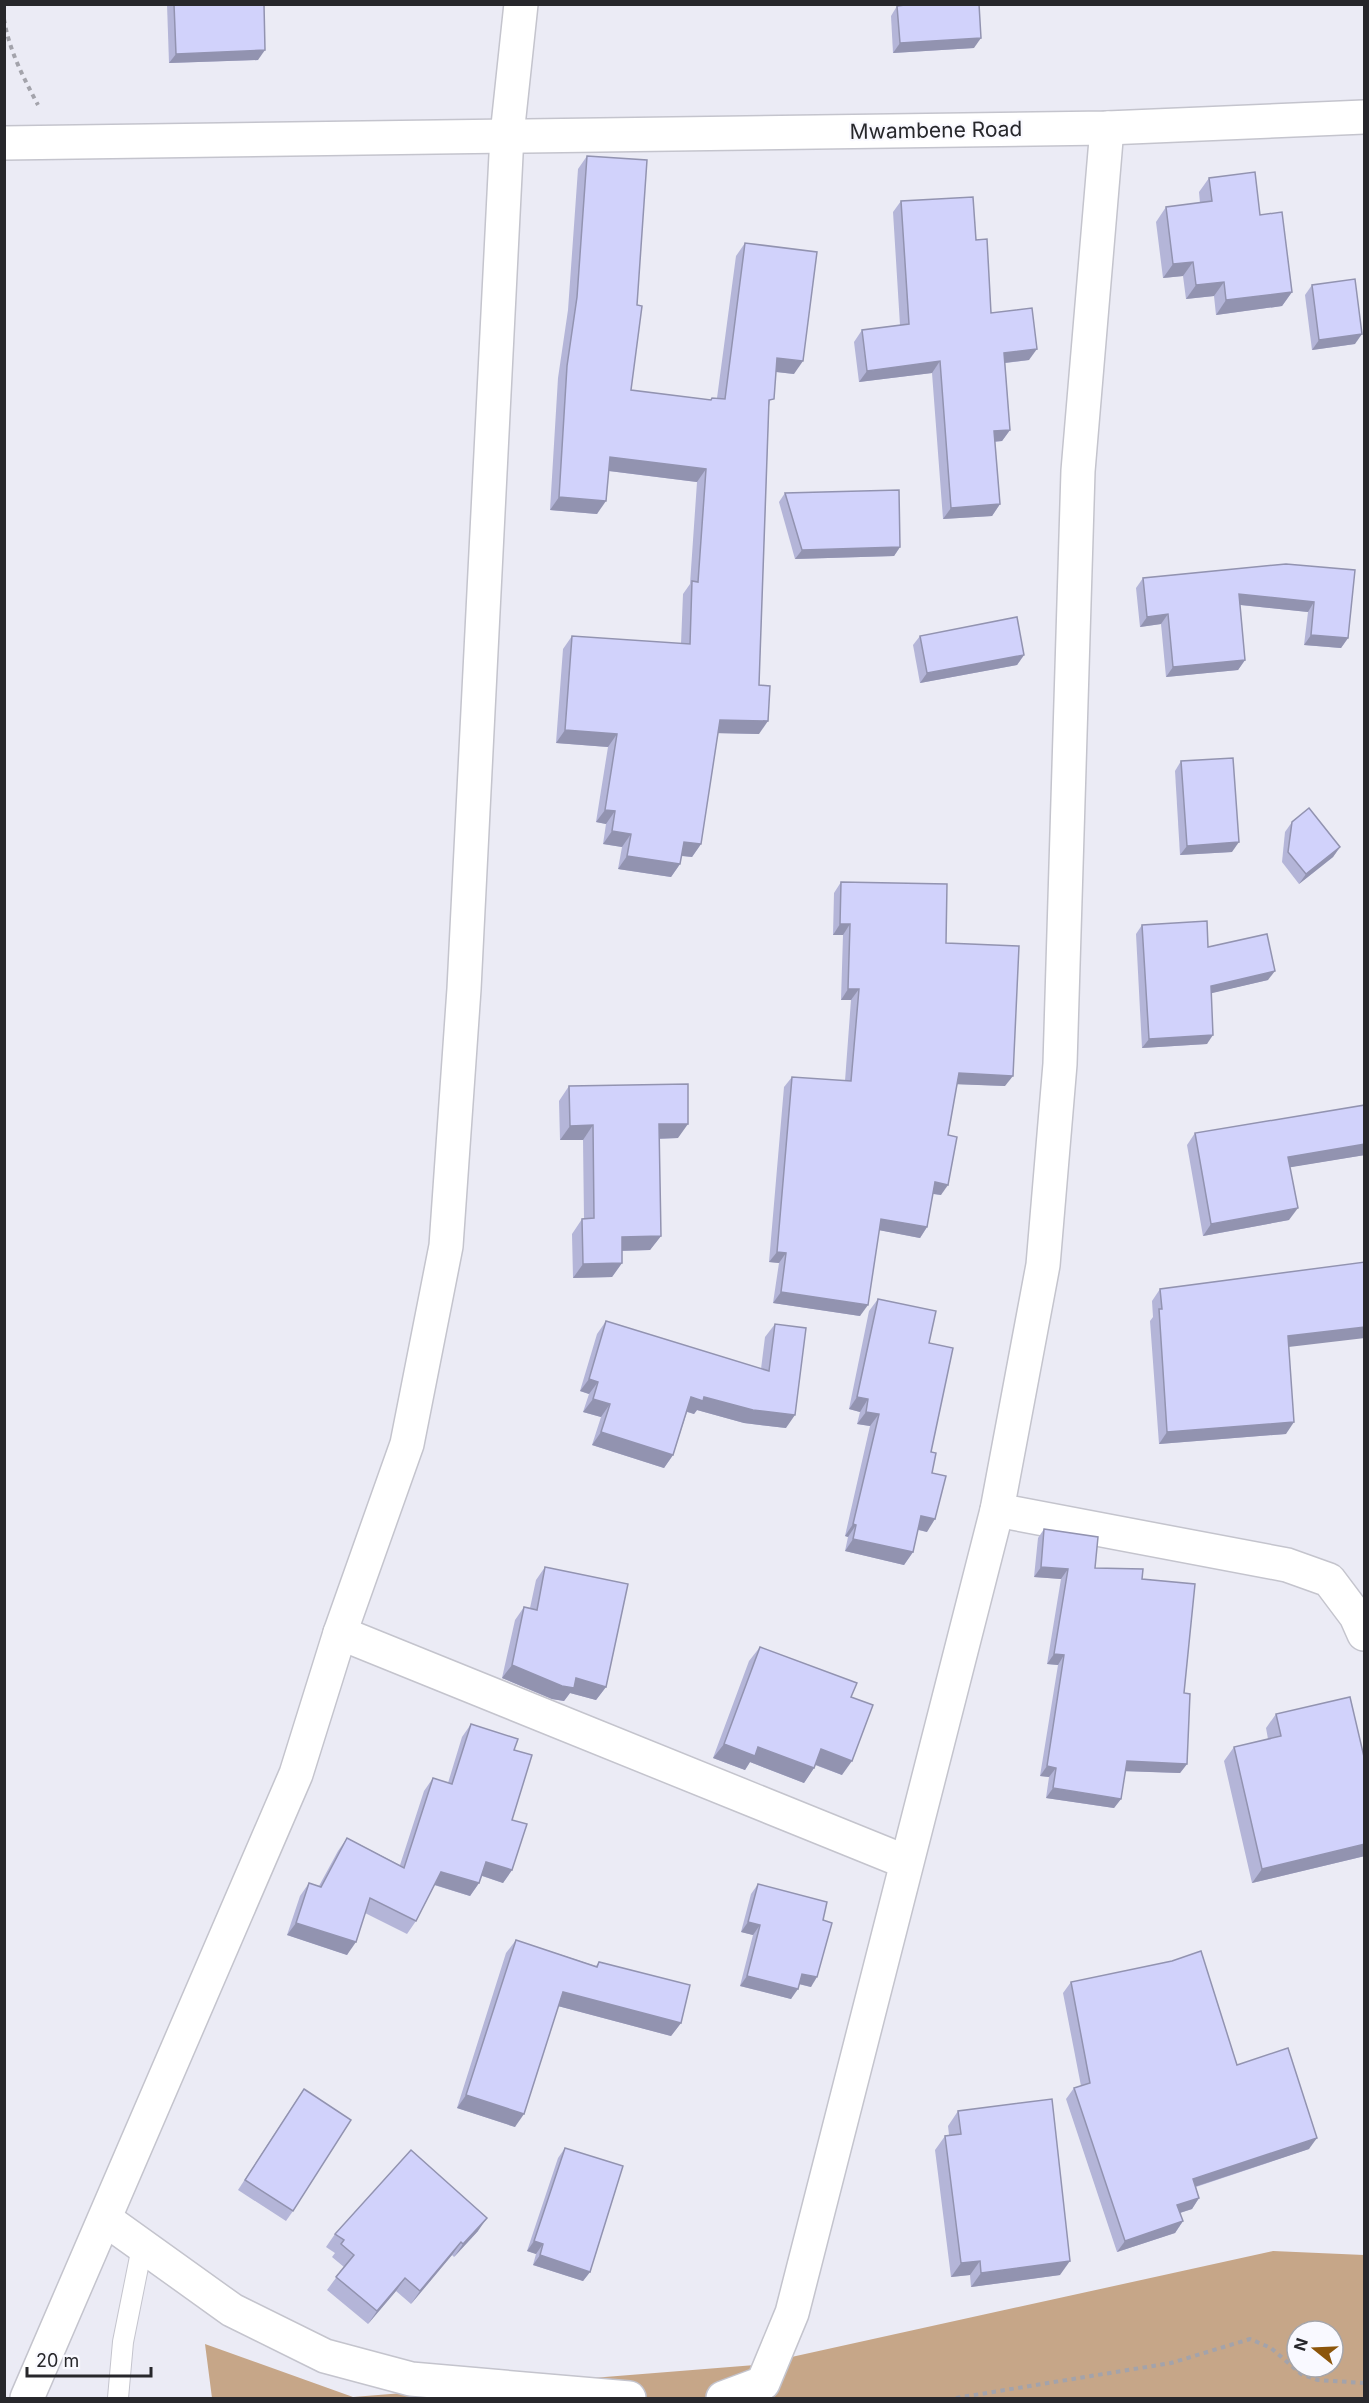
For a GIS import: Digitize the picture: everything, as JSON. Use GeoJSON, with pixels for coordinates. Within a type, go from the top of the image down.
{"type":"FeatureCollection","features":[{"type":"Feature","properties":{"kind":"street"},"geometry":{"type":"LineString","coordinates":[[27,2398],[296,1774],[340,1634],[407,1444],[446,1246],[465,989],[507,135],[521,4]]}},
{"type":"Feature","properties":{"kind":"street","name":"Mwambene Road"},"geometry":{"type":"LineString","coordinates":[[4,143],[56,140],[1107,128],[1365,117]]}},
{"type":"Feature","properties":{"kind":"street"},"geometry":{"type":"LineString","coordinates":[[723,2398],[763,2383],[792,2313],[997,1510],[1043,1265],[1059,1076],[1078,471],[1107,128]]}},
{"type":"Feature","properties":{"kind":"street"},"geometry":{"type":"LineString","coordinates":[[997,1510],[1287,1565],[1329,1580],[1356,1616],[1365,1634]]}},
{"type":"Feature","properties":{"kind":"street"},"geometry":{"type":"LineString","coordinates":[[340,1634],[906,1862]]}},
{"type":"Feature","properties":{"kind":"street"},"geometry":{"type":"LineString","coordinates":[[105,2219],[232,2310],[325,2356],[411,2379],[630,2398]]}},
{"type":"Feature","properties":{"kind":"lane"},"geometry":{"type":"LineString","coordinates":[[118,2398],[123,2342],[142,2247]]}},
{"type":"Feature","properties":{"kind":"path"},"geometry":{"type":"LineString","coordinates":[[4,19],[7,38],[21,73],[56,140]]}},
{"type":"Feature","properties":{"kind":"path"},"geometry":{"type":"LineString","coordinates":[[956,2398],[1170,2363],[1250,2339],[1271,2348],[1300,2374],[1318,2380],[1365,2383]]}},
{"type":"Feature","properties":{"kind":"shaded area"},"geometry":{"type":"Polygon","coordinates":[[[1273,2251],[1364,2255],[1364,2398],[212,2398],[205,2344],[353,2397],[755,2365],[1273,2251]]]}},
{"type":"Feature","properties":{"kind":"building"},"geometry":{"type":"Polygon","coordinates":[[[174,4],[264,4],[265,50],[176,54],[174,4]]]}},
{"type":"Feature","properties":{"kind":"building"},"geometry":{"type":"Polygon","coordinates":[[[979,4],[981,38],[900,43],[897,6],[979,4]]]}},
{"type":"Feature","properties":{"kind":"building"},"geometry":{"type":"Polygon","coordinates":[[[587,156],[647,160],[637,305],[642,306],[631,390],[711,400],[712,398],[725,399],[745,243],[817,252],[803,361],[777,358],[774,399],[769,400],[759,685],[770,686],[768,721],[720,720],[701,844],[684,842],[680,864],[627,856],[631,834],[612,831],[615,811],[605,810],[617,734],[565,730],[572,636],[690,644],[692,581],[698,582],[706,469],[610,457],[606,501],[559,497],[567,366],[577,297],[587,156]]]}},
{"type":"Feature","properties":{"kind":"building"},"geometry":{"type":"Polygon","coordinates":[[[1255,172],[1260,215],[1282,212],[1292,292],[1226,300],[1224,282],[1196,285],[1193,262],[1173,264],[1166,207],[1212,201],[1209,178],[1255,172]]]}},
{"type":"Feature","properties":{"kind":"building"},"geometry":{"type":"Polygon","coordinates":[[[973,197],[976,240],[987,239],[991,313],[1032,308],[1037,349],[1004,353],[1010,430],[994,431],[1000,504],[951,508],[940,361],[867,371],[862,330],[909,324],[901,201],[973,197]]]}},
{"type":"Feature","properties":{"kind":"building"},"geometry":{"type":"Polygon","coordinates":[[[1355,279],[1362,334],[1319,340],[1312,285],[1355,279]]]}},
{"type":"Feature","properties":{"kind":"building"},"geometry":{"type":"Polygon","coordinates":[[[899,490],[900,547],[802,550],[785,493],[899,490]]]}},
{"type":"Feature","properties":{"kind":"building"},"geometry":{"type":"Polygon","coordinates":[[[1286,564],[1355,570],[1348,638],[1311,635],[1314,602],[1239,594],[1245,660],[1173,667],[1168,614],[1147,617],[1143,578],[1286,564]]]}},
{"type":"Feature","properties":{"kind":"building"},"geometry":{"type":"Polygon","coordinates":[[[1017,617],[1024,655],[927,673],[920,636],[1017,617]]]}},
{"type":"Feature","properties":{"kind":"building"},"geometry":{"type":"Polygon","coordinates":[[[1233,758],[1239,842],[1187,846],[1181,761],[1233,758]]]}},
{"type":"Feature","properties":{"kind":"building"},"geometry":{"type":"Polygon","coordinates":[[[1309,808],[1340,847],[1306,874],[1288,852],[1292,822],[1309,808]]]}},
{"type":"Feature","properties":{"kind":"building"},"geometry":{"type":"Polygon","coordinates":[[[841,882],[947,884],[946,943],[1019,946],[1013,1076],[959,1073],[948,1135],[957,1137],[948,1185],[935,1182],[927,1227],[881,1219],[868,1305],[781,1292],[786,1253],[777,1252],[792,1077],[851,1081],[859,989],[848,989],[850,924],[840,924],[841,882]]]}},
{"type":"Feature","properties":{"kind":"building"},"geometry":{"type":"Polygon","coordinates":[[[1207,921],[1208,947],[1267,934],[1275,971],[1211,986],[1213,1035],[1149,1039],[1142,925],[1207,921]]]}},
{"type":"Feature","properties":{"kind":"building"},"geometry":{"type":"Polygon","coordinates":[[[688,1084],[688,1124],[659,1124],[661,1236],[622,1237],[622,1263],[583,1264],[582,1219],[594,1218],[593,1125],[570,1126],[569,1086],[688,1084]]]}},
{"type":"Feature","properties":{"kind":"building"},"geometry":{"type":"Polygon","coordinates":[[[1365,1105],[1365,1144],[1288,1157],[1298,1208],[1211,1224],[1195,1133],[1365,1105]]]}},
{"type":"Feature","properties":{"kind":"building"},"geometry":{"type":"Polygon","coordinates":[[[1365,1262],[1365,1327],[1288,1336],[1294,1422],[1167,1432],[1159,1309],[1162,1309],[1160,1289],[1365,1262]]]}},
{"type":"Feature","properties":{"kind":"building"},"geometry":{"type":"Polygon","coordinates":[[[878,1299],[936,1311],[929,1343],[953,1348],[931,1452],[936,1453],[932,1473],[946,1476],[935,1519],[921,1516],[913,1552],[853,1539],[856,1525],[853,1524],[879,1414],[866,1412],[868,1399],[857,1397],[878,1299]]]}},
{"type":"Feature","properties":{"kind":"building"},"geometry":{"type":"Polygon","coordinates":[[[606,1321],[769,1371],[775,1324],[806,1328],[795,1415],[753,1410],[704,1397],[703,1401],[691,1397],[673,1455],[601,1432],[610,1404],[593,1399],[598,1382],[589,1379],[606,1321]]]}},
{"type":"Feature","properties":{"kind":"building"},"geometry":{"type":"Polygon","coordinates":[[[1044,1529],[1098,1537],[1095,1568],[1143,1569],[1142,1579],[1195,1584],[1184,1693],[1190,1694],[1187,1764],[1127,1761],[1121,1799],[1053,1788],[1056,1768],[1047,1766],[1064,1655],[1054,1654],[1068,1569],[1041,1567],[1044,1529]]]}},
{"type":"Feature","properties":{"kind":"building"},"geometry":{"type":"Polygon","coordinates":[[[545,1567],[628,1584],[606,1687],[576,1678],[574,1688],[562,1686],[512,1665],[524,1607],[537,1610],[545,1567]]]}},
{"type":"Feature","properties":{"kind":"building"},"geometry":{"type":"Polygon","coordinates":[[[760,1647],[857,1683],[851,1697],[873,1705],[852,1761],[821,1749],[814,1768],[758,1747],[755,1756],[724,1744],[760,1647]]]}},
{"type":"Feature","properties":{"kind":"building"},"geometry":{"type":"Polygon","coordinates":[[[1350,1697],[1365,1761],[1365,1844],[1262,1869],[1234,1747],[1281,1736],[1276,1714],[1350,1697]]]}},
{"type":"Feature","properties":{"kind":"building"},"geometry":{"type":"Polygon","coordinates":[[[471,1724],[518,1739],[514,1750],[532,1755],[512,1820],[527,1824],[512,1870],[486,1862],[479,1883],[441,1872],[416,1921],[370,1898],[356,1942],[296,1923],[309,1883],[321,1887],[347,1838],[404,1868],[433,1778],[452,1784],[471,1724]]]}},
{"type":"Feature","properties":{"kind":"building"},"geometry":{"type":"Polygon","coordinates":[[[758,1884],[827,1902],[823,1920],[832,1923],[817,1977],[802,1974],[798,1989],[747,1976],[760,1925],[748,1922],[758,1884]]]}},
{"type":"Feature","properties":{"kind":"building"},"geometry":{"type":"Polygon","coordinates":[[[516,1940],[597,1967],[599,1962],[690,1985],[681,2023],[563,1992],[524,2114],[466,2095],[516,1940]]]}},
{"type":"Feature","properties":{"kind":"building"},"geometry":{"type":"Polygon","coordinates":[[[1201,1951],[1237,2065],[1288,2048],[1317,2138],[1193,2179],[1199,2198],[1177,2205],[1183,2221],[1125,2241],[1074,2088],[1090,2083],[1071,1982],[1172,1961],[1201,1951]]]}},
{"type":"Feature","properties":{"kind":"building"},"geometry":{"type":"Polygon","coordinates":[[[304,2089],[351,2120],[293,2211],[245,2180],[304,2089]]]}},
{"type":"Feature","properties":{"kind":"building"},"geometry":{"type":"Polygon","coordinates":[[[1052,2099],[1070,2261],[981,2273],[980,2261],[961,2263],[945,2136],[961,2134],[958,2111],[1052,2099]]]}},
{"type":"Feature","properties":{"kind":"building"},"geometry":{"type":"Polygon","coordinates":[[[565,2148],[623,2166],[590,2272],[540,2255],[543,2244],[534,2241],[565,2148]]]}},
{"type":"Feature","properties":{"kind":"building"},"geometry":{"type":"Polygon","coordinates":[[[411,2150],[487,2218],[463,2244],[461,2242],[420,2291],[405,2278],[377,2311],[336,2277],[354,2255],[341,2244],[344,2240],[335,2234],[411,2150]]]}}]}
